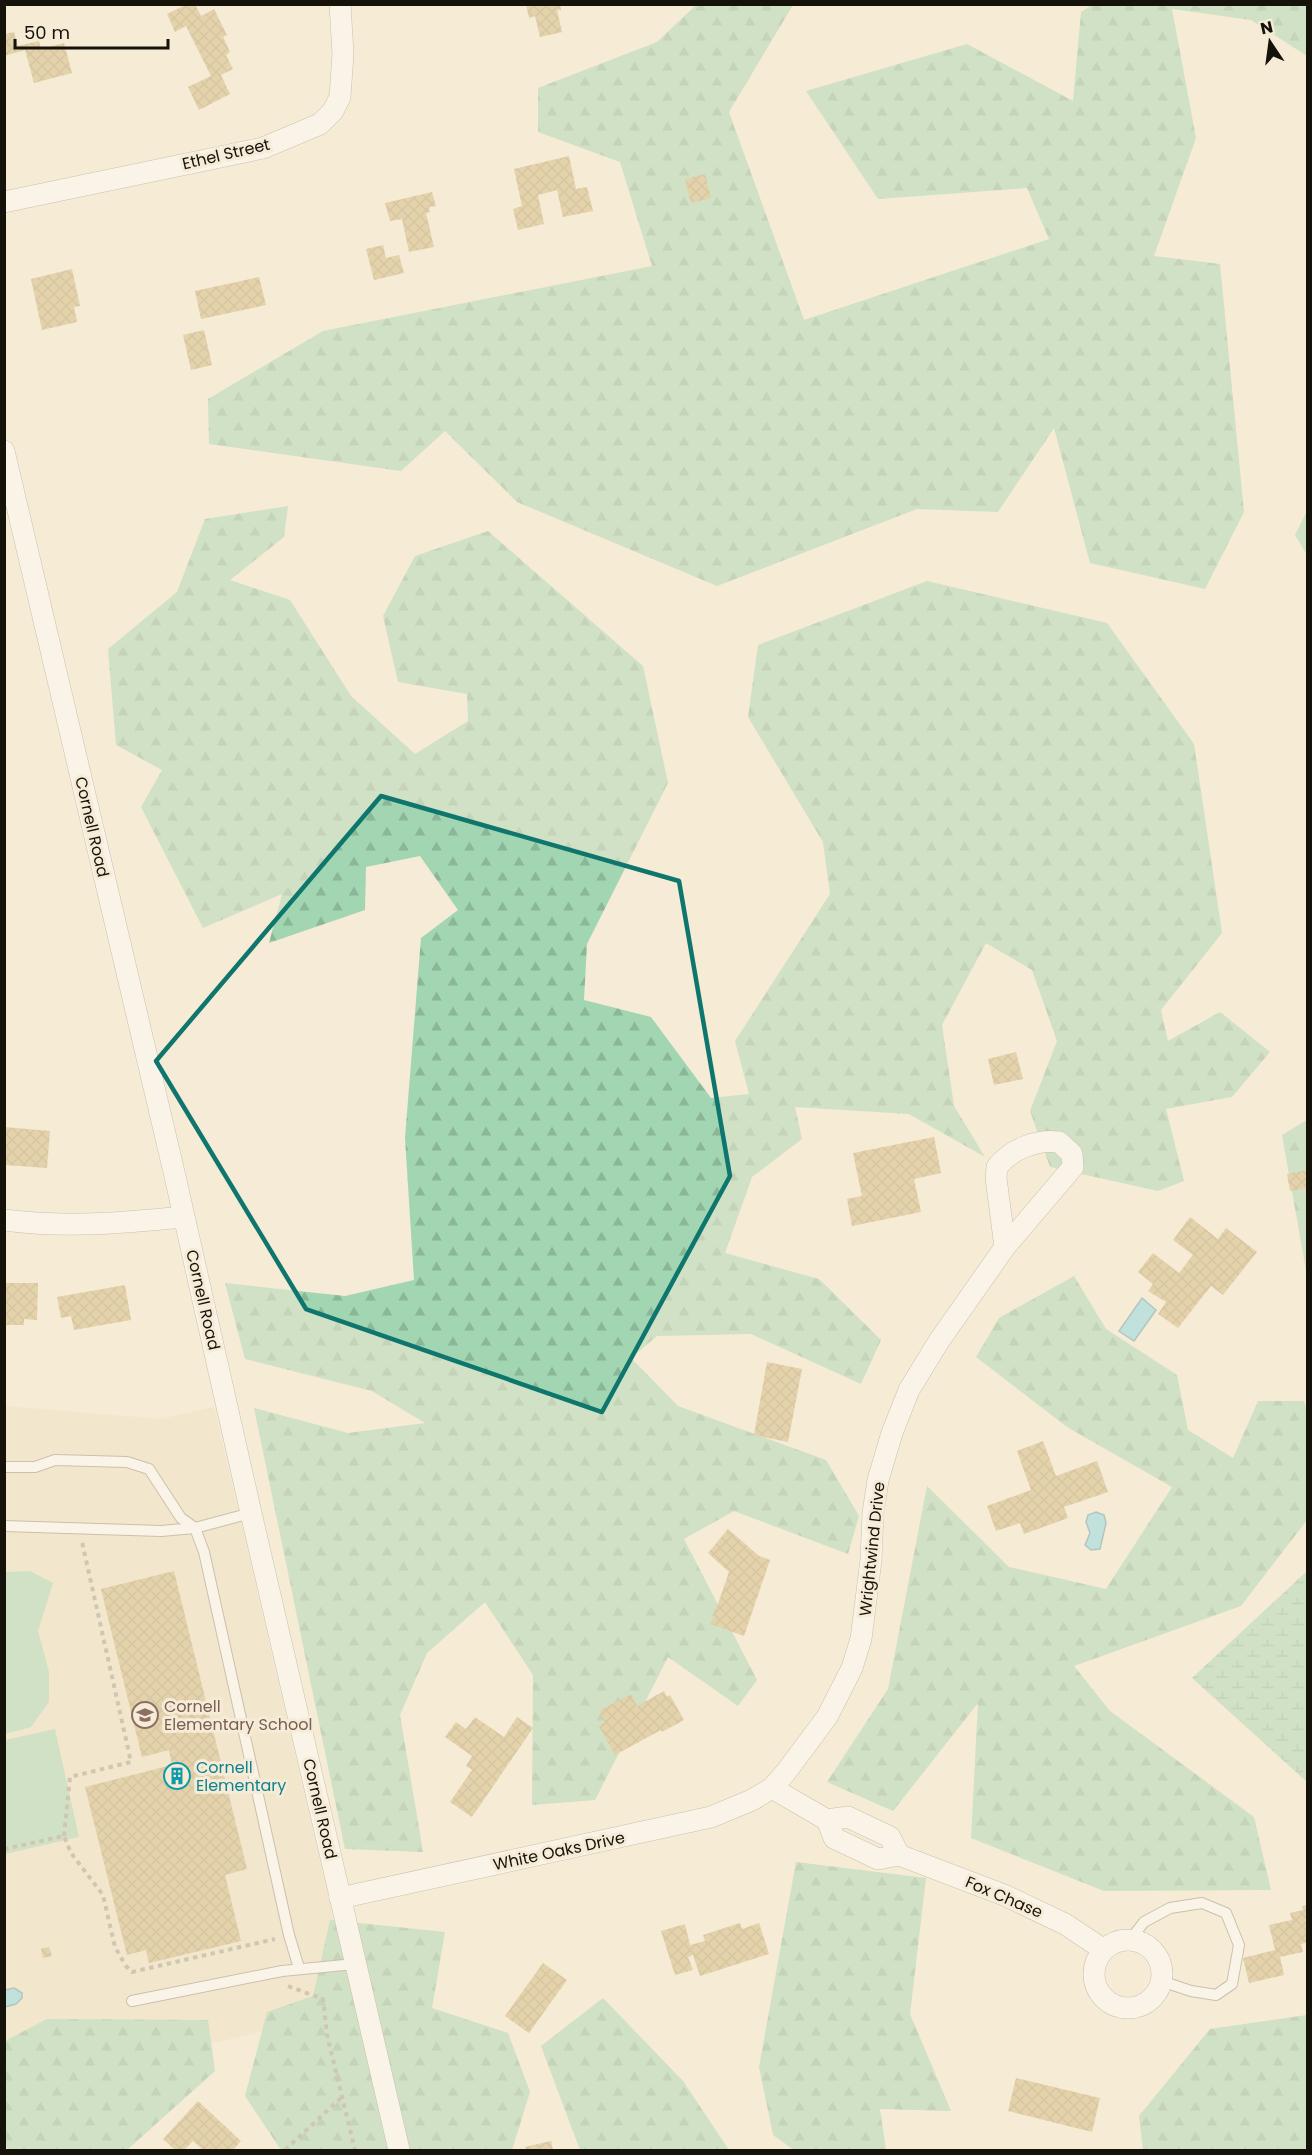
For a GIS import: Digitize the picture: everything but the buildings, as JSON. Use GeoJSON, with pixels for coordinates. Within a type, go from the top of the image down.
{"type":"FeatureCollection","features":[{"type":"Feature","properties":{"kind":"street","name":"Ethel Street"},"geometry":{"type":"LineString","coordinates":[[4,202],[263,148],[320,123],[333,111],[340,97],[343,54],[340,4]]}},
{"type":"Feature","properties":{"kind":"street","name":"Cornell Road"},"geometry":{"type":"LineString","coordinates":[[4,451],[184,1217],[250,1513],[399,2151]]}},
{"type":"Feature","properties":{"kind":"street","name":"Wrightwind Drive"},"geometry":{"type":"LineString","coordinates":[[772,1788],[827,1716],[852,1668],[861,1639],[865,1614],[878,1480],[892,1433],[909,1390],[939,1341],[1005,1247],[1073,1167],[1072,1154],[1059,1142],[1044,1142],[1019,1149],[1008,1154],[997,1167],[996,1178],[1005,1247]]}},
{"type":"Feature","properties":{"kind":"street"},"geometry":{"type":"LineString","coordinates":[[4,1220],[39,1225],[93,1226],[184,1217]]}},
{"type":"Feature","properties":{"kind":"street","name":"Fox Chase"},"geometry":{"type":"LineString","coordinates":[[772,1788],[827,1820],[834,1838],[878,1859],[899,1855],[1004,1895],[1065,1924],[1104,1950]]}},
{"type":"Feature","properties":{"kind":"street","name":"White Oaks Drive"},"geometry":{"type":"LineString","coordinates":[[340,1898],[711,1817],[752,1800],[772,1788]]}},
{"type":"Feature","properties":{"kind":"street"},"geometry":{"type":"LineString","coordinates":[[1130,1940],[1148,1947],[1160,1962],[1161,1982],[1158,1991],[1152,1998],[1135,2008],[1116,2006],[1107,2002],[1096,1986],[1094,1977],[1098,1958],[1104,1950],[1120,1941],[1130,1940]]}},
{"type":"Feature","properties":{"kind":"lane"},"geometry":{"type":"LineString","coordinates":[[4,1467],[35,1467],[55,1460],[127,1462],[149,1469],[181,1518],[195,1528],[206,1563],[289,1935],[299,1968]]}},
{"type":"Feature","properties":{"kind":"lane"},"geometry":{"type":"LineString","coordinates":[[4,1526],[160,1531],[195,1528],[250,1513]]}},
{"type":"Feature","properties":{"kind":"lane"},"geometry":{"type":"LineString","coordinates":[[1130,1940],[1144,1922],[1170,1908],[1202,1903],[1226,1913],[1239,1945],[1232,1984],[1216,1995],[1191,1991],[1161,1982]]}},
{"type":"Feature","properties":{"kind":"lane"},"geometry":{"type":"LineString","coordinates":[[132,2001],[299,1968],[355,1964]]}},
{"type":"Feature","properties":{"kind":"path"},"geometry":{"type":"LineString","coordinates":[[82,1541],[131,1762],[70,1777],[64,1836],[71,1853],[103,1895],[115,1947],[132,1972],[289,1935]]}},
{"type":"Feature","properties":{"kind":"path"},"geometry":{"type":"LineString","coordinates":[[4,1850],[64,1836]]}},
{"type":"Feature","properties":{"kind":"path"},"geometry":{"type":"LineString","coordinates":[[288,1986],[322,1999],[327,2035],[356,2151]]}},
{"type":"Feature","properties":{"kind":"path"},"geometry":{"type":"LineString","coordinates":[[285,2151],[342,2097]]}},
{"type":"Feature","properties":{"kind":"highlighted area"},"geometry":{"type":"Polygon","coordinates":[[[381,796],[679,881],[730,1176],[602,1412],[306,1309],[156,1061],[381,796]]]}},
{"type":"Feature","properties":{"kind":"shaded area","name":"Cornell Elementary School"},"geometry":{"type":"Polygon","coordinates":[[[4,1406],[161,1419],[214,1407],[355,2010],[5,2091],[4,1406]]]}},
{"type":"Feature","properties":{"kind":"green space"},"geometry":{"type":"Polygon","coordinates":[[[696,5],[793,5],[729,112],[804,320],[1049,239],[1027,188],[878,199],[806,91],[967,44],[1073,101],[1081,12],[1092,5],[1307,5],[1307,56],[1251,20],[1172,9],[1196,138],[1154,256],[1220,264],[1244,512],[1205,589],[1090,563],[1054,428],[998,512],[917,509],[717,586],[517,502],[445,431],[401,471],[209,444],[208,399],[323,331],[652,266],[620,162],[538,132],[538,88],[657,42],[696,5]]]}},
{"type":"Feature","properties":{"kind":"green space"},"geometry":{"type":"Polygon","coordinates":[[[288,506],[284,537],[230,580],[290,600],[351,696],[415,754],[468,721],[467,694],[398,682],[383,616],[415,556],[488,531],[643,666],[668,783],[587,944],[584,1000],[651,1017],[711,1098],[749,1094],[735,1041],[830,894],[823,842],[748,717],[758,645],[927,581],[1107,623],[1194,744],[1222,933],[1161,1010],[1168,1041],[1220,1012],[1270,1052],[1232,1097],[1166,1109],[1184,1181],[1158,1191],[1050,1167],[1030,1111],[1057,1041],[1032,970],[986,943],[942,1025],[954,1106],[985,1157],[909,1114],[795,1107],[802,1139],[752,1177],[725,1253],[819,1279],[881,1340],[861,1384],[751,1334],[657,1336],[631,1358],[678,1406],[826,1460],[859,1516],[848,1554],[734,1511],[684,1539],[757,1680],[738,1706],[668,1657],[595,1800],[532,1805],[533,1675],[485,1602],[427,1653],[400,1715],[423,1852],[345,1849],[254,1408],[348,1433],[425,1423],[372,1391],[245,1359],[225,1283],[345,1296],[414,1280],[405,1138],[421,938],[458,910],[420,856],[366,867],[365,910],[269,943],[282,894],[203,928],[141,807],[162,770],[116,745],[108,649],[177,592],[205,519],[288,506]]]}},
{"type":"Feature","properties":{"kind":"green space"},"geometry":{"type":"Polygon","coordinates":[[[1307,511],[1307,555],[1295,535],[1307,511]]]}},
{"type":"Feature","properties":{"kind":"green space"},"geometry":{"type":"Polygon","coordinates":[[[1307,1120],[1307,1276],[1282,1135],[1307,1120]]]}},
{"type":"Feature","properties":{"kind":"green space"},"geometry":{"type":"Polygon","coordinates":[[[1074,1276],[1106,1329],[1177,1375],[1188,1430],[1233,1458],[1258,1401],[1304,1401],[1308,1414],[1307,1520],[1241,1606],[1074,1666],[1110,1711],[1254,1817],[1271,1890],[1104,1891],[971,1838],[978,1703],[893,1811],[827,1782],[888,1689],[927,1486],[1009,1567],[1106,1589],[1172,1487],[1067,1427],[976,1357],[999,1318],[1074,1276]]]}},
{"type":"Feature","properties":{"kind":"green space"},"geometry":{"type":"Polygon","coordinates":[[[30,1571],[53,1583],[38,1631],[49,1672],[49,1702],[31,1727],[5,1734],[5,1572],[30,1571]]]}},
{"type":"Feature","properties":{"kind":"green space"},"geometry":{"type":"Polygon","coordinates":[[[1307,1571],[1307,1782],[1192,1678],[1307,1571]]]}},
{"type":"Feature","properties":{"kind":"green space"},"geometry":{"type":"Polygon","coordinates":[[[55,1729],[79,1837],[5,1854],[5,1740],[55,1729]]]}},
{"type":"Feature","properties":{"kind":"green space"},"geometry":{"type":"Polygon","coordinates":[[[796,1862],[926,1878],[910,2014],[951,2111],[880,2109],[886,2150],[794,2150],[773,2135],[759,2067],[796,1862]]]}},
{"type":"Feature","properties":{"kind":"green space"},"geometry":{"type":"Polygon","coordinates":[[[330,1920],[445,1932],[432,2008],[508,2033],[530,2092],[512,2150],[281,2150],[245,2096],[267,2012],[313,1996],[330,1920]]]}},
{"type":"Feature","properties":{"kind":"green space"},"geometry":{"type":"Polygon","coordinates":[[[603,1998],[683,2081],[729,2150],[580,2150],[541,2046],[603,1998]]]}},
{"type":"Feature","properties":{"kind":"green space"},"geometry":{"type":"Polygon","coordinates":[[[1307,2015],[1307,2150],[1143,2150],[1139,2116],[1210,2029],[1307,2015]]]}},
{"type":"Feature","properties":{"kind":"green space"},"geometry":{"type":"Polygon","coordinates":[[[47,2019],[208,2020],[215,2071],[127,2150],[12,2150],[5,2147],[5,2041],[47,2019]]]}},
{"type":"Feature","properties":{"kind":"water"},"geometry":{"type":"Polygon","coordinates":[[[1142,1298],[1156,1310],[1134,1341],[1119,1331],[1142,1298]]]}},
{"type":"Feature","properties":{"kind":"water"},"geometry":{"type":"Polygon","coordinates":[[[1096,1512],[1104,1515],[1106,1523],[1100,1549],[1091,1550],[1085,1545],[1090,1533],[1086,1522],[1088,1515],[1096,1512]]]}},
{"type":"Feature","properties":{"kind":"water"},"geometry":{"type":"Polygon","coordinates":[[[14,1988],[22,1993],[22,1998],[16,2004],[5,2007],[5,1990],[14,1988]]]}},
{"type":"Feature","properties":{"kind":"place","name":"Cornell Elementary School"},"geometry":{"type":"Point","coordinates":[145,1715]}},
{"type":"Feature","properties":{"kind":"place","name":"Cornell Elementary"},"geometry":{"type":"Point","coordinates":[177,1776]}}]}
